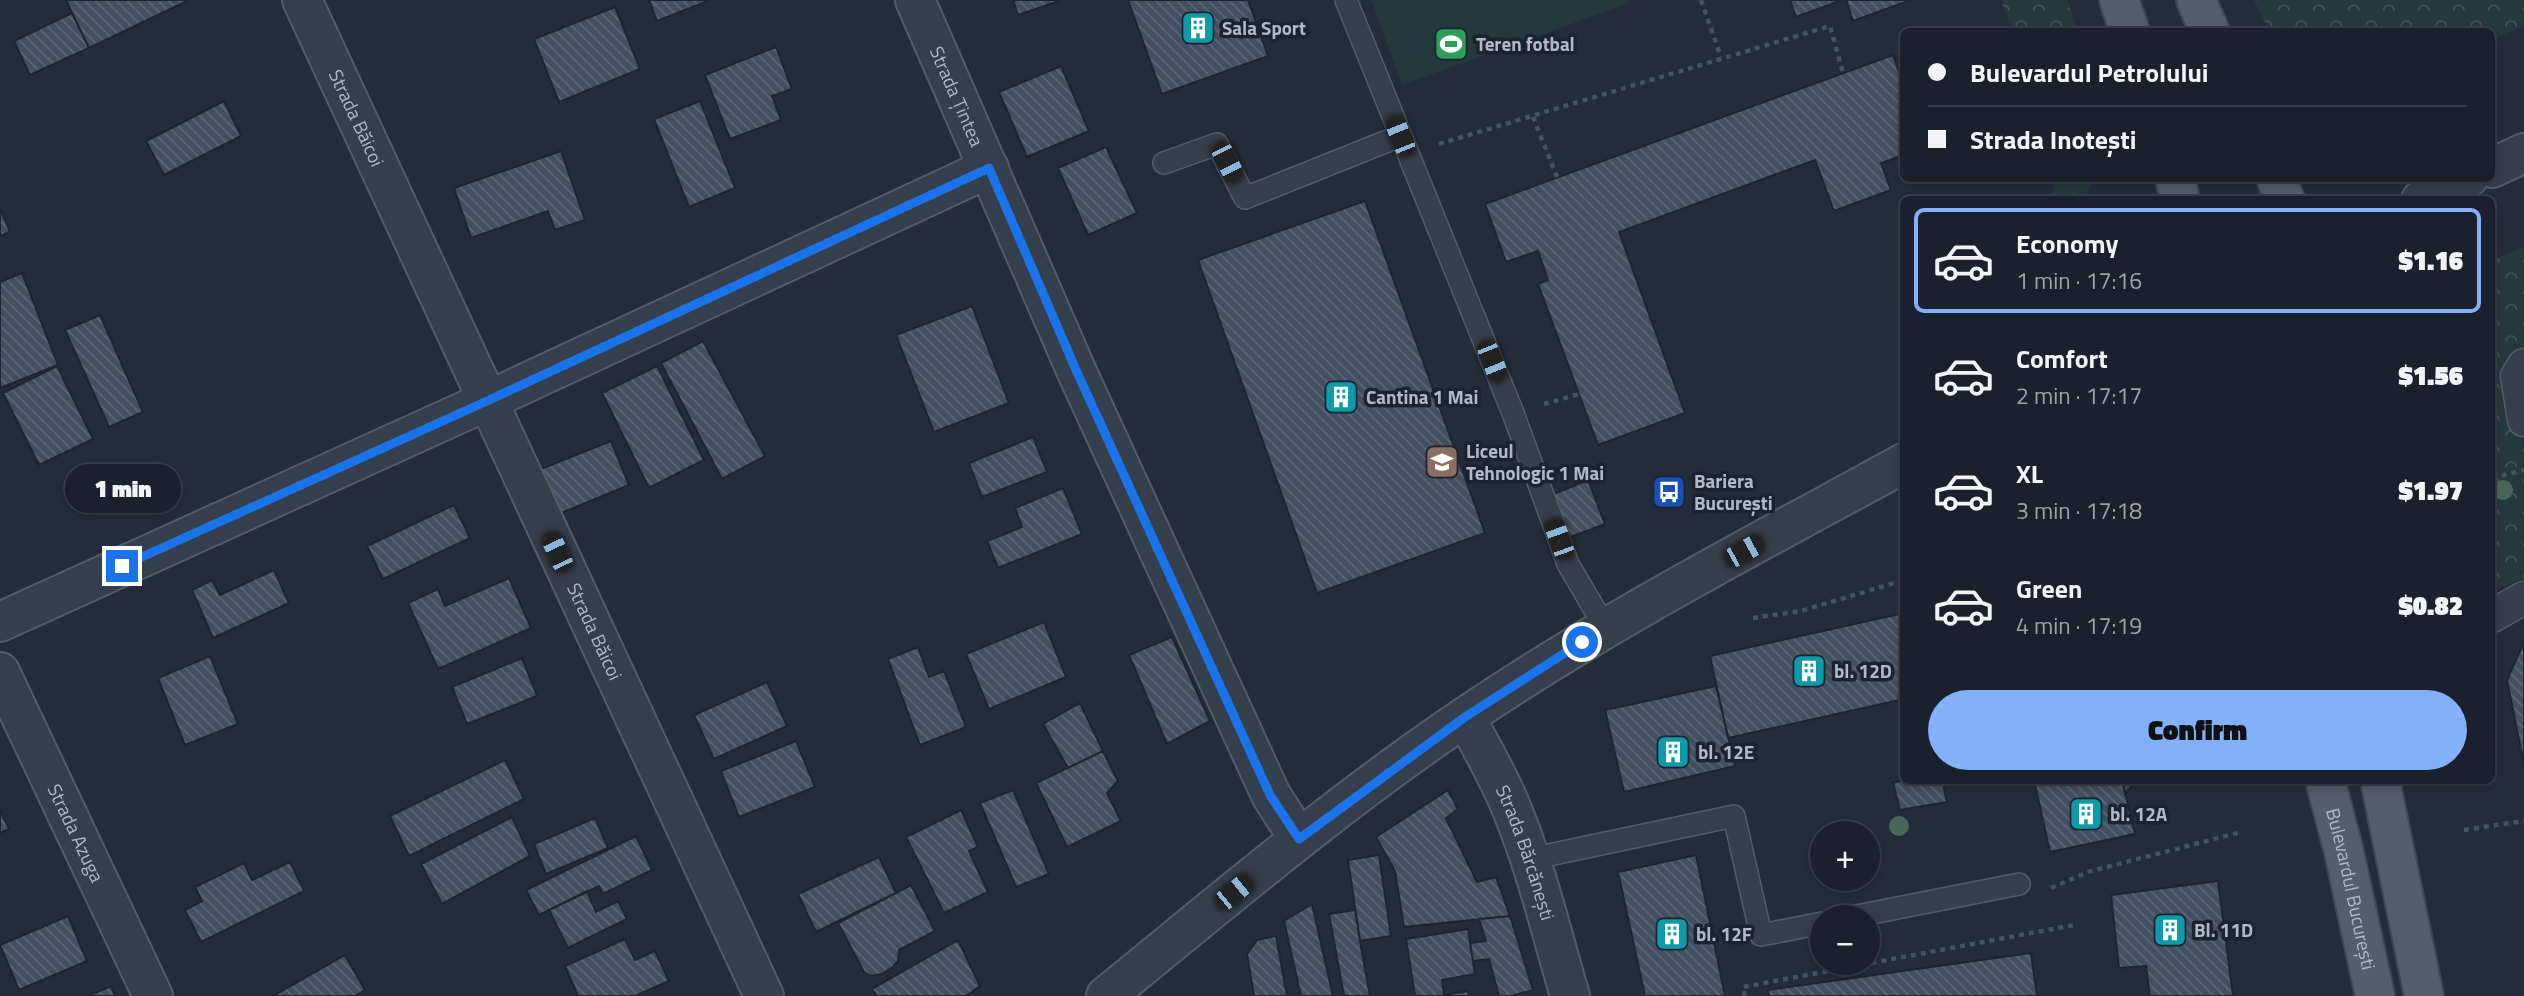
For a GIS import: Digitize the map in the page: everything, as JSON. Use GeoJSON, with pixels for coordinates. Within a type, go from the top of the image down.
{"type":"FeatureCollection","features":[{"type":"Feature","properties":{"kind":"main road"},"geometry":{"type":"LineString","coordinates":[[2119,0],[2129,28]]}},
{"type":"Feature","properties":{"kind":"main road"},"geometry":{"type":"LineString","coordinates":[[2196,0],[2208,28]]}},
{"type":"Feature","properties":{"kind":"main road","name":"Bulevardul București"},"geometry":{"type":"LineString","coordinates":[[2326,784],[2344,852],[2375,996]]}},
{"type":"Feature","properties":{"kind":"main road"},"geometry":{"type":"LineString","coordinates":[[2381,784],[2424,996]]}},
{"type":"Feature","properties":{"kind":"street","name":"Strada Băicoi"},"geometry":{"type":"LineString","coordinates":[[302,0],[764,996]]}},
{"type":"Feature","properties":{"kind":"street","name":"Strada Țintea"},"geometry":{"type":"LineString","coordinates":[[915,0],[1076,370],[1270,795],[1299,839]]}},
{"type":"Feature","properties":{"kind":"street"},"geometry":{"type":"LineString","coordinates":[[2495,167],[2524,153]]}},
{"type":"Feature","properties":{"kind":"street"},"geometry":{"type":"LineString","coordinates":[[0,622],[487,401],[989,168]]}},
{"type":"Feature","properties":{"kind":"street"},"geometry":{"type":"LineString","coordinates":[[2430,196],[2459,182]]}},
{"type":"Feature","properties":{"kind":"street"},"geometry":{"type":"LineString","coordinates":[[2511,370],[2524,420]]}},
{"type":"Feature","properties":{"kind":"street"},"geometry":{"type":"LineString","coordinates":[[1106,996],[1299,839],[1465,717],[1605,627],[1900,465]]}},
{"type":"Feature","properties":{"kind":"street"},"geometry":{"type":"LineString","coordinates":[[2495,614],[2524,598]]}},
{"type":"Feature","properties":{"kind":"street","name":"Strada Azuga"},"geometry":{"type":"LineString","coordinates":[[0,672],[153,996]]}},
{"type":"Feature","properties":{"kind":"street","name":"Strada Bărcănești"},"geometry":{"type":"LineString","coordinates":[[1465,717],[1497,774],[1514,813],[1570,996]]}},
{"type":"Feature","properties":{"kind":"lane"},"geometry":{"type":"LineString","coordinates":[[1346,0],[1513,413],[1568,564],[1605,627]]}},
{"type":"Feature","properties":{"kind":"lane"},"geometry":{"type":"LineString","coordinates":[[1164,163],[1217,144],[1245,198],[1404,145]]}},
{"type":"Feature","properties":{"kind":"lane"},"geometry":{"type":"LineString","coordinates":[[1530,859],[1734,816],[1762,935],[1810,925]]}},
{"type":"Feature","properties":{"kind":"lane"},"geometry":{"type":"LineString","coordinates":[[1880,911],[2019,884]]}},
{"type":"Feature","properties":{"kind":"path"},"geometry":{"type":"LineString","coordinates":[[1700,0],[1721,57]]}},
{"type":"Feature","properties":{"kind":"path"},"geometry":{"type":"LineString","coordinates":[[1404,145],[1533,117],[1721,57],[1830,26],[1843,74]]}},
{"type":"Feature","properties":{"kind":"path"},"geometry":{"type":"LineString","coordinates":[[1533,117],[1557,177]]}},
{"type":"Feature","properties":{"kind":"path"},"geometry":{"type":"LineString","coordinates":[[2495,477],[2524,470]]}},
{"type":"Feature","properties":{"kind":"path"},"geometry":{"type":"LineString","coordinates":[[1753,618],[1801,611],[1900,581]]}},
{"type":"Feature","properties":{"kind":"path"},"geometry":{"type":"LineString","coordinates":[[2464,830],[2524,821]]}},
{"type":"Feature","properties":{"kind":"path"},"geometry":{"type":"LineString","coordinates":[[2047,889],[2088,872],[2241,832]]}},
{"type":"Feature","properties":{"kind":"path"},"geometry":{"type":"LineString","coordinates":[[1745,996],[1743,987],[2074,925]]}},
{"type":"Feature","properties":{"kind":"green space","name":"Teren fotbal"},"geometry":{"type":"Polygon","coordinates":[[[1371,0],[1628,0],[1629,3],[1402,85],[1371,0]]]}},
{"type":"Feature","properties":{"kind":"green space"},"geometry":{"type":"Polygon","coordinates":[[[2001,0],[2067,0],[2077,28],[2011,28],[2001,0]]]}},
{"type":"Feature","properties":{"kind":"green space"},"geometry":{"type":"Polygon","coordinates":[[[2254,0],[2524,0],[2524,26],[2495,38],[2495,28],[2268,28],[2254,0]]]}},
{"type":"Feature","properties":{"kind":"green space"},"geometry":{"type":"Polygon","coordinates":[[[2054,182],[2092,182],[2086,196],[2052,196],[2054,182]]]}},
{"type":"Feature","properties":{"kind":"green space"},"geometry":{"type":"Polygon","coordinates":[[[2524,246],[2524,408],[2517,415],[2524,451],[2524,580],[2495,588],[2495,260],[2524,246]]]}},
{"type":"Feature","properties":{"kind":"building"},"geometry":{"type":"Polygon","coordinates":[[[66,0],[189,0],[89,48],[66,0]]]}},
{"type":"Feature","properties":{"kind":"building"},"geometry":{"type":"Polygon","coordinates":[[[649,0],[710,0],[657,21],[649,0]]]}},
{"type":"Feature","properties":{"kind":"building"},"geometry":{"type":"Polygon","coordinates":[[[1013,0],[1059,0],[1059,1],[1018,15],[1013,0]]]}},
{"type":"Feature","properties":{"kind":"building","name":"Sala Sport"},"geometry":{"type":"Polygon","coordinates":[[[1128,0],[1248,0],[1268,56],[1162,94],[1128,0]]]}},
{"type":"Feature","properties":{"kind":"building"},"geometry":{"type":"Polygon","coordinates":[[[1790,0],[1842,0],[1796,17],[1790,0]]]}},
{"type":"Feature","properties":{"kind":"building"},"geometry":{"type":"Polygon","coordinates":[[[1846,0],[1911,0],[1853,21],[1846,0]]]}},
{"type":"Feature","properties":{"kind":"building"},"geometry":{"type":"Polygon","coordinates":[[[615,7],[640,69],[559,102],[534,39],[615,7]]]}},
{"type":"Feature","properties":{"kind":"building"},"geometry":{"type":"Polygon","coordinates":[[[72,13],[89,48],[30,75],[14,41],[72,13]]]}},
{"type":"Feature","properties":{"kind":"building"},"geometry":{"type":"Polygon","coordinates":[[[776,47],[792,89],[772,96],[781,120],[730,139],[705,75],[776,47]]]}},
{"type":"Feature","properties":{"kind":"building","name":"Liceul Tehnologic 1 Mai"},"geometry":{"type":"Polygon","coordinates":[[[1893,55],[1900,75],[1900,156],[1881,163],[1891,190],[1834,211],[1815,160],[1619,232],[1685,413],[1598,445],[1538,284],[1548,280],[1538,251],[1506,262],[1485,204],[1893,55]]]}},
{"type":"Feature","properties":{"kind":"building"},"geometry":{"type":"Polygon","coordinates":[[[1061,66],[1089,131],[1027,157],[999,92],[1061,66]]]}},
{"type":"Feature","properties":{"kind":"building"},"geometry":{"type":"Polygon","coordinates":[[[224,101],[241,136],[164,175],[146,141],[224,101]]]}},
{"type":"Feature","properties":{"kind":"building"},"geometry":{"type":"Polygon","coordinates":[[[700,101],[735,188],[689,207],[654,119],[700,101]]]}},
{"type":"Feature","properties":{"kind":"building"},"geometry":{"type":"Polygon","coordinates":[[[1106,147],[1137,213],[1088,235],[1058,168],[1106,147]]]}},
{"type":"Feature","properties":{"kind":"building"},"geometry":{"type":"Polygon","coordinates":[[[561,151],[585,220],[555,230],[548,211],[471,238],[454,188],[561,151]]]}},
{"type":"Feature","properties":{"kind":"building","name":"Cantina 1 Mai"},"geometry":{"type":"Polygon","coordinates":[[[1365,201],[1485,533],[1317,593],[1198,260],[1365,201]]]}},
{"type":"Feature","properties":{"kind":"building"},"geometry":{"type":"Polygon","coordinates":[[[0,208],[10,232],[0,236],[0,208]]]}},
{"type":"Feature","properties":{"kind":"building"},"geometry":{"type":"Polygon","coordinates":[[[22,273],[58,365],[0,388],[0,282],[22,273]]]}},
{"type":"Feature","properties":{"kind":"building"},"geometry":{"type":"Polygon","coordinates":[[[972,306],[1009,403],[934,432],[896,335],[972,306]]]}},
{"type":"Feature","properties":{"kind":"building"},"geometry":{"type":"Polygon","coordinates":[[[100,315],[143,412],[109,427],[65,330],[100,315]]]}},
{"type":"Feature","properties":{"kind":"building"},"geometry":{"type":"Polygon","coordinates":[[[703,341],[765,456],[722,479],[661,363],[703,341]]]}},
{"type":"Feature","properties":{"kind":"building"},"geometry":{"type":"Polygon","coordinates":[[[57,366],[93,439],[39,465],[3,393],[57,366]]]}},
{"type":"Feature","properties":{"kind":"building"},"geometry":{"type":"Polygon","coordinates":[[[657,366],[704,460],[649,488],[602,393],[657,366]]]}},
{"type":"Feature","properties":{"kind":"building"},"geometry":{"type":"Polygon","coordinates":[[[1033,437],[1047,472],[982,497],[969,463],[1033,437]]]}},
{"type":"Feature","properties":{"kind":"building"},"geometry":{"type":"Polygon","coordinates":[[[611,441],[629,485],[554,516],[536,471],[611,441]]]}},
{"type":"Feature","properties":{"kind":"building"},"geometry":{"type":"Polygon","coordinates":[[[1588,480],[1605,524],[1568,538],[1551,495],[1588,480]]]}},
{"type":"Feature","properties":{"kind":"building"},"geometry":{"type":"Polygon","coordinates":[[[1063,488],[1082,534],[998,568],[987,541],[1022,527],[1015,508],[1063,488]]]}},
{"type":"Feature","properties":{"kind":"building"},"geometry":{"type":"Polygon","coordinates":[[[454,505],[470,538],[383,579],[367,546],[454,505]]]}},
{"type":"Feature","properties":{"kind":"building"},"geometry":{"type":"Polygon","coordinates":[[[274,570],[289,603],[213,638],[192,590],[212,580],[220,595],[274,570]]]}},
{"type":"Feature","properties":{"kind":"building"},"geometry":{"type":"Polygon","coordinates":[[[509,578],[531,628],[438,669],[408,603],[438,589],[445,606],[509,578]]]}},
{"type":"Feature","properties":{"kind":"building","name":"bl. 12D"},"geometry":{"type":"Polygon","coordinates":[[[1900,614],[1900,700],[1728,738],[1710,656],[1900,614]]]}},
{"type":"Feature","properties":{"kind":"building"},"geometry":{"type":"Polygon","coordinates":[[[1044,622],[1066,677],[989,709],[966,654],[1044,622]]]}},
{"type":"Feature","properties":{"kind":"building"},"geometry":{"type":"Polygon","coordinates":[[[1172,637],[1210,721],[1167,744],[1129,655],[1172,637]]]}},
{"type":"Feature","properties":{"kind":"building"},"geometry":{"type":"Polygon","coordinates":[[[2524,642],[2524,765],[2507,680],[2524,642]]]}},
{"type":"Feature","properties":{"kind":"building"},"geometry":{"type":"Polygon","coordinates":[[[918,647],[929,677],[944,671],[966,727],[920,745],[888,659],[918,647]]]}},
{"type":"Feature","properties":{"kind":"building"},"geometry":{"type":"Polygon","coordinates":[[[210,656],[238,724],[185,745],[158,678],[210,656]]]}},
{"type":"Feature","properties":{"kind":"building"},"geometry":{"type":"Polygon","coordinates":[[[522,658],[537,696],[467,724],[452,687],[522,658]]]}},
{"type":"Feature","properties":{"kind":"building"},"geometry":{"type":"Polygon","coordinates":[[[767,682],[787,726],[714,759],[694,715],[767,682]]]}},
{"type":"Feature","properties":{"kind":"building","name":"bl. 12E"},"geometry":{"type":"Polygon","coordinates":[[[1716,686],[1735,766],[1624,792],[1605,710],[1716,686]]]}},
{"type":"Feature","properties":{"kind":"building"},"geometry":{"type":"Polygon","coordinates":[[[1080,703],[1103,751],[1068,768],[1043,724],[1080,703]]]}},
{"type":"Feature","properties":{"kind":"building"},"geometry":{"type":"Polygon","coordinates":[[[796,741],[815,787],[739,817],[721,771],[796,741]]]}},
{"type":"Feature","properties":{"kind":"building"},"geometry":{"type":"Polygon","coordinates":[[[1103,751],[1118,781],[1107,793],[1121,821],[1067,847],[1036,783],[1103,751]]]}},
{"type":"Feature","properties":{"kind":"building"},"geometry":{"type":"Polygon","coordinates":[[[505,760],[524,799],[409,856],[390,816],[505,760]]]}},
{"type":"Feature","properties":{"kind":"building"},"geometry":{"type":"Polygon","coordinates":[[[1893,783],[1943,784],[1947,802],[1900,810],[1893,783]]]}},
{"type":"Feature","properties":{"kind":"building","name":"bl. 12A"},"geometry":{"type":"Polygon","coordinates":[[[2035,784],[2123,784],[2135,834],[2050,852],[2035,784]]]}},
{"type":"Feature","properties":{"kind":"building"},"geometry":{"type":"Polygon","coordinates":[[[2123,784],[2133,784],[2125,794],[2123,784]]]}},
{"type":"Feature","properties":{"kind":"building"},"geometry":{"type":"Polygon","coordinates":[[[1013,790],[1049,874],[1016,887],[980,803],[1013,790]]]}},
{"type":"Feature","properties":{"kind":"building"},"geometry":{"type":"Polygon","coordinates":[[[1448,790],[1458,809],[1446,818],[1477,882],[1496,877],[1510,916],[1404,927],[1395,871],[1376,837],[1448,790]]]}},
{"type":"Feature","properties":{"kind":"building"},"geometry":{"type":"Polygon","coordinates":[[[0,810],[9,829],[0,833],[0,810]]]}},
{"type":"Feature","properties":{"kind":"building"},"geometry":{"type":"Polygon","coordinates":[[[961,810],[978,847],[969,851],[988,892],[944,913],[906,837],[961,810]]]}},
{"type":"Feature","properties":{"kind":"building"},"geometry":{"type":"Polygon","coordinates":[[[512,817],[530,856],[442,904],[421,864],[512,817]]]}},
{"type":"Feature","properties":{"kind":"building"},"geometry":{"type":"Polygon","coordinates":[[[595,818],[608,848],[546,874],[534,844],[595,818]]]}},
{"type":"Feature","properties":{"kind":"building"},"geometry":{"type":"Polygon","coordinates":[[[636,836],[652,870],[603,894],[599,886],[539,915],[526,890],[636,836]]]}},
{"type":"Feature","properties":{"kind":"building"},"geometry":{"type":"Polygon","coordinates":[[[1379,855],[1391,936],[1360,941],[1348,860],[1379,855]]]}},
{"type":"Feature","properties":{"kind":"building","name":"bl. 12F"},"geometry":{"type":"Polygon","coordinates":[[[1696,855],[1725,996],[1645,996],[1618,872],[1696,855]]]}},
{"type":"Feature","properties":{"kind":"building"},"geometry":{"type":"Polygon","coordinates":[[[879,857],[896,893],[816,932],[798,894],[879,857]]]}},
{"type":"Feature","properties":{"kind":"building"},"geometry":{"type":"Polygon","coordinates":[[[290,862],[304,891],[201,942],[185,910],[202,901],[195,887],[244,863],[252,880],[290,862]]]}},
{"type":"Feature","properties":{"kind":"building","name":"Bl. 11D"},"geometry":{"type":"Polygon","coordinates":[[[2218,881],[2233,996],[2150,996],[2146,966],[2119,968],[2111,895],[2218,881]]]}},
{"type":"Feature","properties":{"kind":"building"},"geometry":{"type":"Polygon","coordinates":[[[911,885],[935,931],[899,950],[898,961],[893,967],[882,974],[871,976],[864,972],[838,923],[911,885]]]}},
{"type":"Feature","properties":{"kind":"building"},"geometry":{"type":"Polygon","coordinates":[[[587,891],[596,912],[618,901],[627,919],[568,948],[549,910],[587,891]]]}},
{"type":"Feature","properties":{"kind":"building"},"geometry":{"type":"Polygon","coordinates":[[[1312,904],[1333,996],[1301,996],[1284,921],[1312,904]]]}},
{"type":"Feature","properties":{"kind":"building"},"geometry":{"type":"Polygon","coordinates":[[[1355,910],[1370,996],[1344,996],[1329,914],[1355,910]]]}},
{"type":"Feature","properties":{"kind":"building"},"geometry":{"type":"Polygon","coordinates":[[[68,916],[87,961],[19,990],[0,945],[68,916]]]}},
{"type":"Feature","properties":{"kind":"building"},"geometry":{"type":"Polygon","coordinates":[[[1510,916],[1533,990],[1499,996],[1489,959],[1473,961],[1470,943],[1486,941],[1479,919],[1510,916]]]}},
{"type":"Feature","properties":{"kind":"building"},"geometry":{"type":"Polygon","coordinates":[[[1468,929],[1475,974],[1442,980],[1444,995],[1468,991],[1469,996],[1415,996],[1406,939],[1468,929]]]}},
{"type":"Feature","properties":{"kind":"building"},"geometry":{"type":"Polygon","coordinates":[[[1276,936],[1287,996],[1254,996],[1247,954],[1257,940],[1276,936]]]}},
{"type":"Feature","properties":{"kind":"building"},"geometry":{"type":"Polygon","coordinates":[[[625,939],[635,960],[655,951],[669,981],[635,996],[578,996],[565,966],[625,939]]]}},
{"type":"Feature","properties":{"kind":"building"},"geometry":{"type":"Polygon","coordinates":[[[958,940],[980,986],[966,996],[877,996],[872,989],[958,940]]]}},
{"type":"Feature","properties":{"kind":"building"},"geometry":{"type":"Polygon","coordinates":[[[2031,953],[2037,996],[1769,996],[1768,990],[2031,953]]]}},
{"type":"Feature","properties":{"kind":"building"},"geometry":{"type":"Polygon","coordinates":[[[345,955],[365,990],[355,996],[273,996],[345,955]]]}},
{"type":"Feature","properties":{"kind":"building"},"geometry":{"type":"Polygon","coordinates":[[[111,986],[115,996],[88,996],[111,986]]]}},
{"type":"Feature","properties":{"kind":"place","name":"Sala Sport"},"geometry":{"type":"Point","coordinates":[1198,28]}},
{"type":"Feature","properties":{"kind":"place","name":"Teren fotbal"},"geometry":{"type":"Point","coordinates":[1451,44]}},
{"type":"Feature","properties":{"kind":"place","name":"Cantina 1 Mai"},"geometry":{"type":"Point","coordinates":[1341,397]}},
{"type":"Feature","properties":{"kind":"place","name":"Liceul Tehnologic 1 Mai"},"geometry":{"type":"Point","coordinates":[1442,462]}},
{"type":"Feature","properties":{"kind":"place","name":"Bariera București"},"geometry":{"type":"Point","coordinates":[1669,492]}},
{"type":"Feature","properties":{"kind":"place","name":"bl. 12D"},"geometry":{"type":"Point","coordinates":[1809,671]}},
{"type":"Feature","properties":{"kind":"place","name":"bl. 12E"},"geometry":{"type":"Point","coordinates":[1673,752]}},
{"type":"Feature","properties":{"kind":"place","name":"bl. 12A"},"geometry":{"type":"Point","coordinates":[2086,814]}},
{"type":"Feature","properties":{"kind":"place","name":"Bl. 11D"},"geometry":{"type":"Point","coordinates":[2170,930]}},
{"type":"Feature","properties":{"kind":"place","name":"bl. 12F"},"geometry":{"type":"Point","coordinates":[1672,934]}},
{"type":"Feature","properties":{"kind":"route"},"geometry":{"type":"LineString","coordinates":[[122,566],[487,401],[989,168],[1076,370],[1270,795],[1299,839],[1465,717],[1582,642]]}}]}
